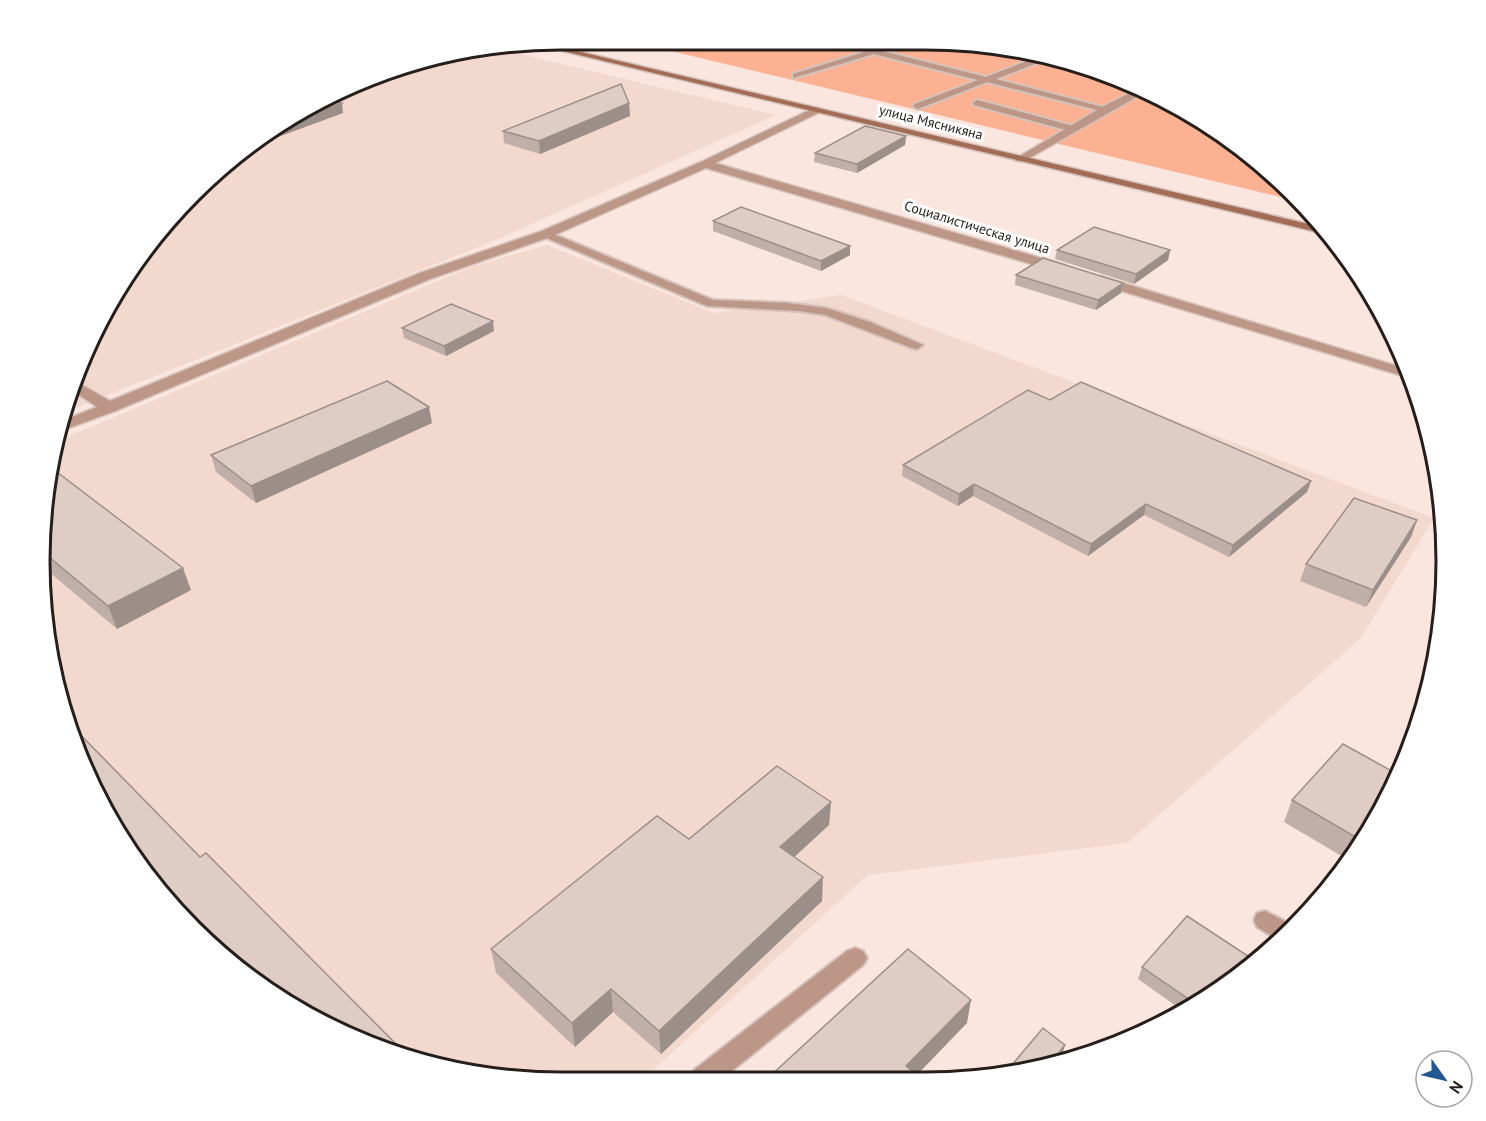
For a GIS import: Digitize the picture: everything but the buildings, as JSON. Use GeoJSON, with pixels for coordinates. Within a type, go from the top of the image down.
{"type":"FeatureCollection","features":[{"type":"Feature","properties":{"kind":"street","name":"улица Мясникяна"},"geometry":{"type":"LineString","coordinates":[[563,50],[1314,229]]}},
{"type":"Feature","properties":{"kind":"street"},"geometry":{"type":"LineString","coordinates":[[1020,159],[1070,128],[1135,94]]}},
{"type":"Feature","properties":{"kind":"street"},"geometry":{"type":"LineString","coordinates":[[68,425],[425,276],[546,234],[705,164],[816,110]]}},
{"type":"Feature","properties":{"kind":"street","name":"Социалистическая улица"},"geometry":{"type":"LineString","coordinates":[[705,164],[1077,273],[1400,371]]}},
{"type":"Feature","properties":{"kind":"street"},"geometry":{"type":"LineString","coordinates":[[80,389],[110,408]]}},
{"type":"Feature","properties":{"kind":"lane"},"geometry":{"type":"LineString","coordinates":[[871,50],[1105,109]]}},
{"type":"Feature","properties":{"kind":"lane"},"geometry":{"type":"LineString","coordinates":[[796,76],[878,50]]}},
{"type":"Feature","properties":{"kind":"lane"},"geometry":{"type":"LineString","coordinates":[[918,106],[1035,61]]}},
{"type":"Feature","properties":{"kind":"lane"},"geometry":{"type":"LineString","coordinates":[[977,103],[1070,128]]}},
{"type":"Feature","properties":{"kind":"lane"},"geometry":{"type":"LineString","coordinates":[[546,234],[711,303],[764,304],[812,309],[840,315],[917,345]]}},
{"type":"Feature","properties":{"kind":"lane"},"geometry":{"type":"LineString","coordinates":[[1265,920],[1280,929]]}},
{"type":"Feature","properties":{"kind":"lane"},"geometry":{"type":"LineString","coordinates":[[711,1072],[855,958]]}},
{"type":"Feature","properties":{"kind":"shaded area"},"geometry":{"type":"Polygon","coordinates":[[[667,50],[926,50],[992,54],[1025,59],[1090,77],[1152,102],[1237,155],[1286,198],[667,50]]]}},
{"type":"Feature","properties":{"kind":"shaded area"},"geometry":{"type":"Polygon","coordinates":[[[512,52],[776,115],[498,239],[73,409],[88,365],[118,305],[155,249],[176,224],[199,199],[249,155],[305,118],[365,88],[428,67],[461,59],[512,52]]]}},
{"type":"Feature","properties":{"kind":"shaded area"},"geometry":{"type":"Polygon","coordinates":[[[547,245],[714,313],[841,295],[1434,518],[1361,638],[1127,843],[868,875],[651,1072],[527,1070],[461,1062],[428,1054],[376,1037],[84,745],[59,660],[51,594],[51,527],[59,461],[65,438],[471,267],[547,245]]]}}]}
